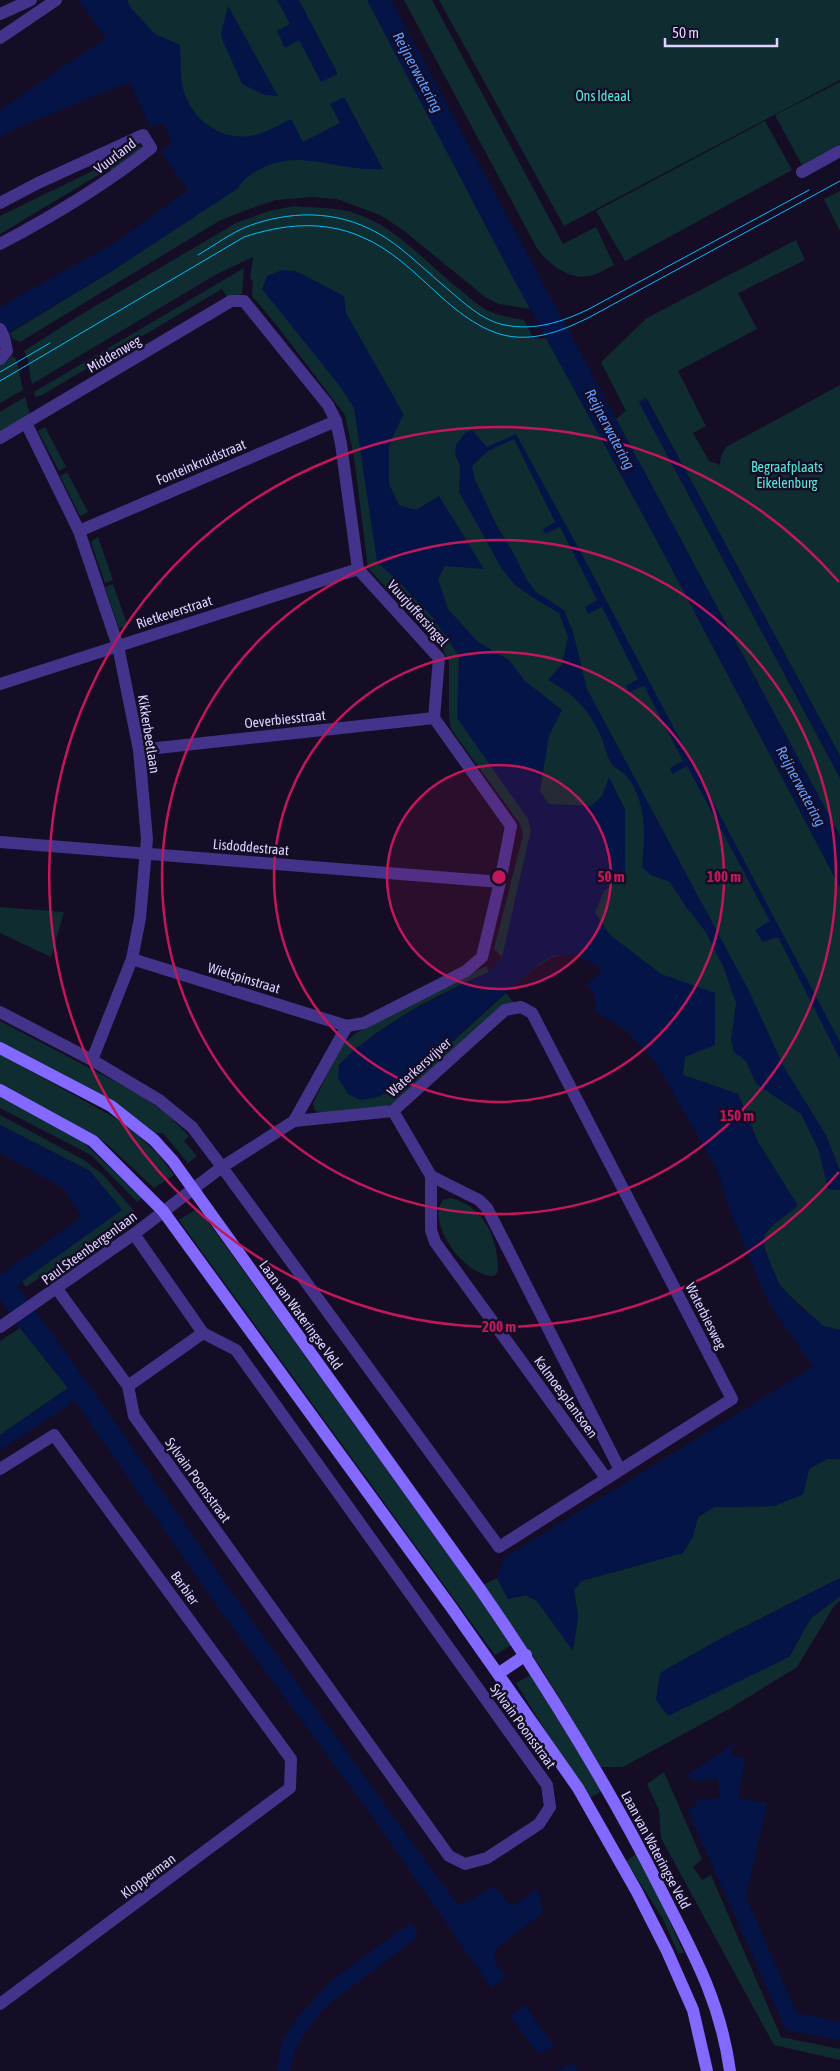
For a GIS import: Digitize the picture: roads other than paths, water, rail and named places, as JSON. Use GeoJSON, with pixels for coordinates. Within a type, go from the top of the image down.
{"type":"FeatureCollection","features":[{"type":"Feature","properties":{"kind":"street"},"geometry":{"type":"LineString","coordinates":[[0,14],[32,0]]}},
{"type":"Feature","properties":{"kind":"street"},"geometry":{"type":"LineString","coordinates":[[0,38],[56,0]]}},
{"type":"Feature","properties":{"kind":"street","name":"Vuurland"},"geometry":{"type":"LineString","coordinates":[[0,203],[38,183],[143,135],[151,148],[112,178],[50,218],[0,244]]}},
{"type":"Feature","properties":{"kind":"street"},"geometry":{"type":"LineString","coordinates":[[802,172],[840,151]]}},
{"type":"Feature","properties":{"kind":"street","name":"Middenweg"},"geometry":{"type":"LineString","coordinates":[[0,438],[231,302],[244,301],[328,405],[336,421]]}},
{"type":"Feature","properties":{"kind":"street"},"geometry":{"type":"LineString","coordinates":[[2,333],[3,355]]}},
{"type":"Feature","properties":{"kind":"street"},"geometry":{"type":"LineString","coordinates":[[336,421],[341,444],[358,569]]}},
{"type":"Feature","properties":{"kind":"street","name":"Fonteinkruidstraat"},"geometry":{"type":"LineString","coordinates":[[80,531],[336,421]]}},
{"type":"Feature","properties":{"kind":"street","name":"Kikkerbeetlaan"},"geometry":{"type":"LineString","coordinates":[[26,422],[80,531],[118,646],[139,750],[147,839],[140,918],[132,959],[92,1060]]}},
{"type":"Feature","properties":{"kind":"street","name":"Rietkeverstraat"},"geometry":{"type":"LineString","coordinates":[[0,684],[358,569]]}},
{"type":"Feature","properties":{"kind":"street","name":"Vuurjuffersingel"},"geometry":{"type":"LineString","coordinates":[[358,569],[439,658],[434,718]]}},
{"type":"Feature","properties":{"kind":"street"},"geometry":{"type":"LineString","coordinates":[[347,1026],[364,1023],[466,971],[482,957],[511,826],[434,718]]}},
{"type":"Feature","properties":{"kind":"street","name":"Oeverbiesstraat"},"geometry":{"type":"LineString","coordinates":[[139,750],[434,718]]}},
{"type":"Feature","properties":{"kind":"street","name":"Lisdoddestraat"},"geometry":{"type":"LineString","coordinates":[[0,842],[500,882]]}},
{"type":"Feature","properties":{"kind":"street","name":"Wielspinstraat"},"geometry":{"type":"LineString","coordinates":[[132,959],[347,1026]]}},
{"type":"Feature","properties":{"kind":"street","name":"Waterkersvijver"},"geometry":{"type":"LineString","coordinates":[[192,1188],[222,1166],[294,1120],[393,1111],[505,1010],[521,1007]]}},
{"type":"Feature","properties":{"kind":"street","name":"Waterbiesweg"},"geometry":{"type":"LineString","coordinates":[[498,1547],[732,1399],[532,1013],[521,1007]]}},
{"type":"Feature","properties":{"kind":"street","name":"Laan van Wateringse Veld"},"geometry":{"type":"LineString","coordinates":[[0,1012],[92,1060],[159,1100],[192,1127],[498,1547]]}},
{"type":"Feature","properties":{"kind":"street","name":"Waterkersvijver"},"geometry":{"type":"LineString","coordinates":[[294,1120],[347,1026]]}},
{"type":"Feature","properties":{"kind":"street","name":"Laan van Wateringse Veld"},"geometry":{"type":"LineString","coordinates":[[0,1048],[112,1106],[154,1140],[173,1160],[526,1655],[612,1796],[688,1942],[714,1999],[726,2045],[730,2071]]}},
{"type":"Feature","properties":{"kind":"street"},"geometry":{"type":"LineString","coordinates":[[0,1090],[93,1140],[163,1211],[499,1673],[578,1788],[637,1892],[667,1951],[690,2003],[707,2071]]}},
{"type":"Feature","properties":{"kind":"street"},"geometry":{"type":"LineString","coordinates":[[393,1111],[431,1176]]}},
{"type":"Feature","properties":{"kind":"street","name":"Kalmoesplantsoen"},"geometry":{"type":"LineString","coordinates":[[606,1478],[435,1242],[431,1230],[431,1176],[479,1200],[487,1208],[620,1470]]}},
{"type":"Feature","properties":{"kind":"street","name":"Paul Steenbergenlaan"},"geometry":{"type":"LineString","coordinates":[[3,1326],[134,1234],[192,1188]]}},
{"type":"Feature","properties":{"kind":"street","name":"Sylvain Poonsstraat"},"geometry":{"type":"LineString","coordinates":[[57,1289],[128,1386],[134,1416],[449,1856],[465,1864],[487,1858],[539,1824],[550,1807],[547,1785],[236,1350],[203,1333],[134,1234]]}},
{"type":"Feature","properties":{"kind":"street"},"geometry":{"type":"LineString","coordinates":[[128,1386],[203,1333]]}},
{"type":"Feature","properties":{"kind":"street","name":"Barbier"},"geometry":{"type":"LineString","coordinates":[[0,1469],[54,1435],[291,1759]]}},
{"type":"Feature","properties":{"kind":"street"},"geometry":{"type":"LineString","coordinates":[[499,1673],[526,1655]]}},
{"type":"Feature","properties":{"kind":"street","name":"Klopperman"},"geometry":{"type":"LineString","coordinates":[[0,2004],[290,1788],[291,1759]]}},
{"type":"Feature","properties":{"kind":"water"},"geometry":{"type":"Polygon","coordinates":[[[79,0],[127,0],[131,8],[155,34],[180,45],[181,78],[186,96],[192,108],[209,126],[233,136],[246,136],[259,134],[291,119],[303,142],[340,123],[330,104],[344,97],[383,169],[361,169],[299,160],[282,161],[265,167],[249,176],[238,188],[112,271],[0,338],[0,307],[118,241],[188,190],[161,152],[172,142],[163,123],[151,127],[129,82],[16,128],[0,137],[0,110],[106,38],[79,0]]]}},
{"type":"Feature","properties":{"kind":"water"},"geometry":{"type":"Polygon","coordinates":[[[277,0],[299,0],[338,74],[321,82],[299,40],[285,48],[277,31],[290,24],[277,0]]]}},
{"type":"Feature","properties":{"kind":"water","name":"Reijnerwatering"},"geometry":{"type":"Polygon","coordinates":[[[367,0],[391,0],[840,836],[840,887],[647,522],[512,276],[367,0]]]}},
{"type":"Feature","properties":{"kind":"water"},"geometry":{"type":"Polygon","coordinates":[[[228,6],[278,96],[265,95],[242,84],[221,34],[228,6]]]}},
{"type":"Feature","properties":{"kind":"water"},"geometry":{"type":"Polygon","coordinates":[[[282,270],[296,271],[344,296],[346,313],[404,415],[389,446],[389,484],[399,505],[416,510],[439,496],[484,569],[445,566],[438,579],[448,609],[478,642],[509,660],[525,681],[562,710],[549,736],[540,791],[549,804],[591,806],[602,796],[609,777],[625,809],[625,877],[604,891],[595,912],[609,934],[661,974],[715,993],[715,1045],[685,1057],[683,1075],[738,1094],[758,1142],[798,1206],[774,1224],[765,1234],[764,1249],[780,1285],[802,1309],[823,1326],[840,1330],[840,1459],[826,1459],[809,1469],[803,1494],[774,1506],[714,1507],[698,1517],[693,1536],[683,1553],[581,1581],[574,1590],[578,1616],[573,1651],[537,1601],[526,1595],[508,1599],[497,1578],[505,1557],[813,1367],[767,1300],[731,1213],[718,1171],[655,1061],[623,1028],[596,1012],[595,996],[587,984],[603,970],[580,956],[555,955],[540,963],[490,1006],[404,1086],[377,1097],[360,1100],[348,1094],[338,1078],[339,1065],[356,1048],[401,1017],[464,983],[489,972],[502,957],[531,830],[528,819],[457,718],[459,656],[433,618],[377,562],[354,408],[339,385],[262,289],[267,276],[282,270]]]}},
{"type":"Feature","properties":{"kind":"water"},"geometry":{"type":"Polygon","coordinates":[[[646,398],[840,756],[840,778],[639,402],[646,398]]]}},
{"type":"Feature","properties":{"kind":"water"},"geometry":{"type":"Polygon","coordinates":[[[472,430],[487,447],[516,434],[585,560],[840,1042],[840,1059],[778,937],[763,942],[755,930],[770,921],[687,766],[672,774],[670,768],[683,761],[644,686],[629,692],[626,686],[638,679],[602,607],[588,614],[585,607],[597,600],[560,527],[545,534],[543,529],[555,522],[514,439],[488,451],[472,466],[475,480],[497,526],[527,580],[536,592],[564,610],[573,632],[587,689],[749,991],[784,1067],[826,1135],[840,1170],[840,1190],[828,1189],[819,1151],[801,1114],[756,1084],[746,1061],[734,1052],[731,1040],[736,1003],[723,966],[705,931],[686,907],[670,882],[651,875],[642,867],[644,832],[642,809],[634,788],[626,776],[611,763],[600,734],[590,716],[572,696],[548,680],[562,664],[568,637],[559,613],[515,585],[502,569],[459,492],[460,465],[455,455],[456,445],[465,433],[472,430]]]}},
{"type":"Feature","properties":{"kind":"water"},"geometry":{"type":"Polygon","coordinates":[[[0,1125],[90,1171],[122,1210],[17,1285],[97,1396],[235,1597],[453,1899],[458,1903],[468,1902],[495,1887],[509,1904],[513,1906],[538,1889],[543,1912],[497,1948],[494,1956],[496,1963],[552,2043],[579,2071],[552,2071],[524,2035],[367,1809],[217,1606],[75,1401],[0,1450],[0,1435],[68,1388],[20,1328],[0,1299],[0,1275],[82,1217],[63,1188],[0,1153],[0,1125]]]}},
{"type":"Feature","properties":{"kind":"water"},"geometry":{"type":"Polygon","coordinates":[[[840,1578],[840,1596],[811,1618],[789,1657],[668,1716],[656,1700],[660,1673],[722,1638],[840,1578]]]}},
{"type":"Feature","properties":{"kind":"water"},"geometry":{"type":"Polygon","coordinates":[[[733,1744],[731,1756],[745,1758],[738,1798],[767,1803],[746,1897],[797,2013],[840,2022],[840,2040],[786,2030],[687,1809],[697,1808],[696,1800],[720,1798],[718,1778],[693,1781],[693,1777],[683,1778],[733,1744]]]}},
{"type":"Feature","properties":{"kind":"water"},"geometry":{"type":"Polygon","coordinates":[[[409,1924],[413,1926],[419,1936],[325,2007],[295,2050],[290,2071],[277,2071],[282,2042],[298,2017],[331,1981],[409,1924]]]}},
{"type":"Feature","properties":{"kind":"tram line"},"geometry":{"type":"LineString","coordinates":[[0,381],[244,237],[274,229],[318,226],[333,228],[362,237],[393,255],[474,322],[494,332],[516,337],[526,337],[544,335],[588,318],[840,181]]}},
{"type":"Feature","properties":{"kind":"tram line"},"geometry":{"type":"LineString","coordinates":[[198,255],[237,231],[269,220],[303,215],[337,218],[354,222],[386,238],[480,315],[505,325],[516,327],[538,326],[569,318],[589,309],[809,190]]}},
{"type":"Feature","properties":{"kind":"tram line"},"geometry":{"type":"LineString","coordinates":[[0,372],[50,343]]}},
{"type":"Feature","properties":{"kind":"park label","name":"Ons Ideaal"},"geometry":{"type":"Point","coordinates":[603,96]}},
{"type":"Feature","properties":{"kind":"park label","name":"Begraafplaats Eikelenburg"},"geometry":{"type":"Point","coordinates":[787,476]}}]}
